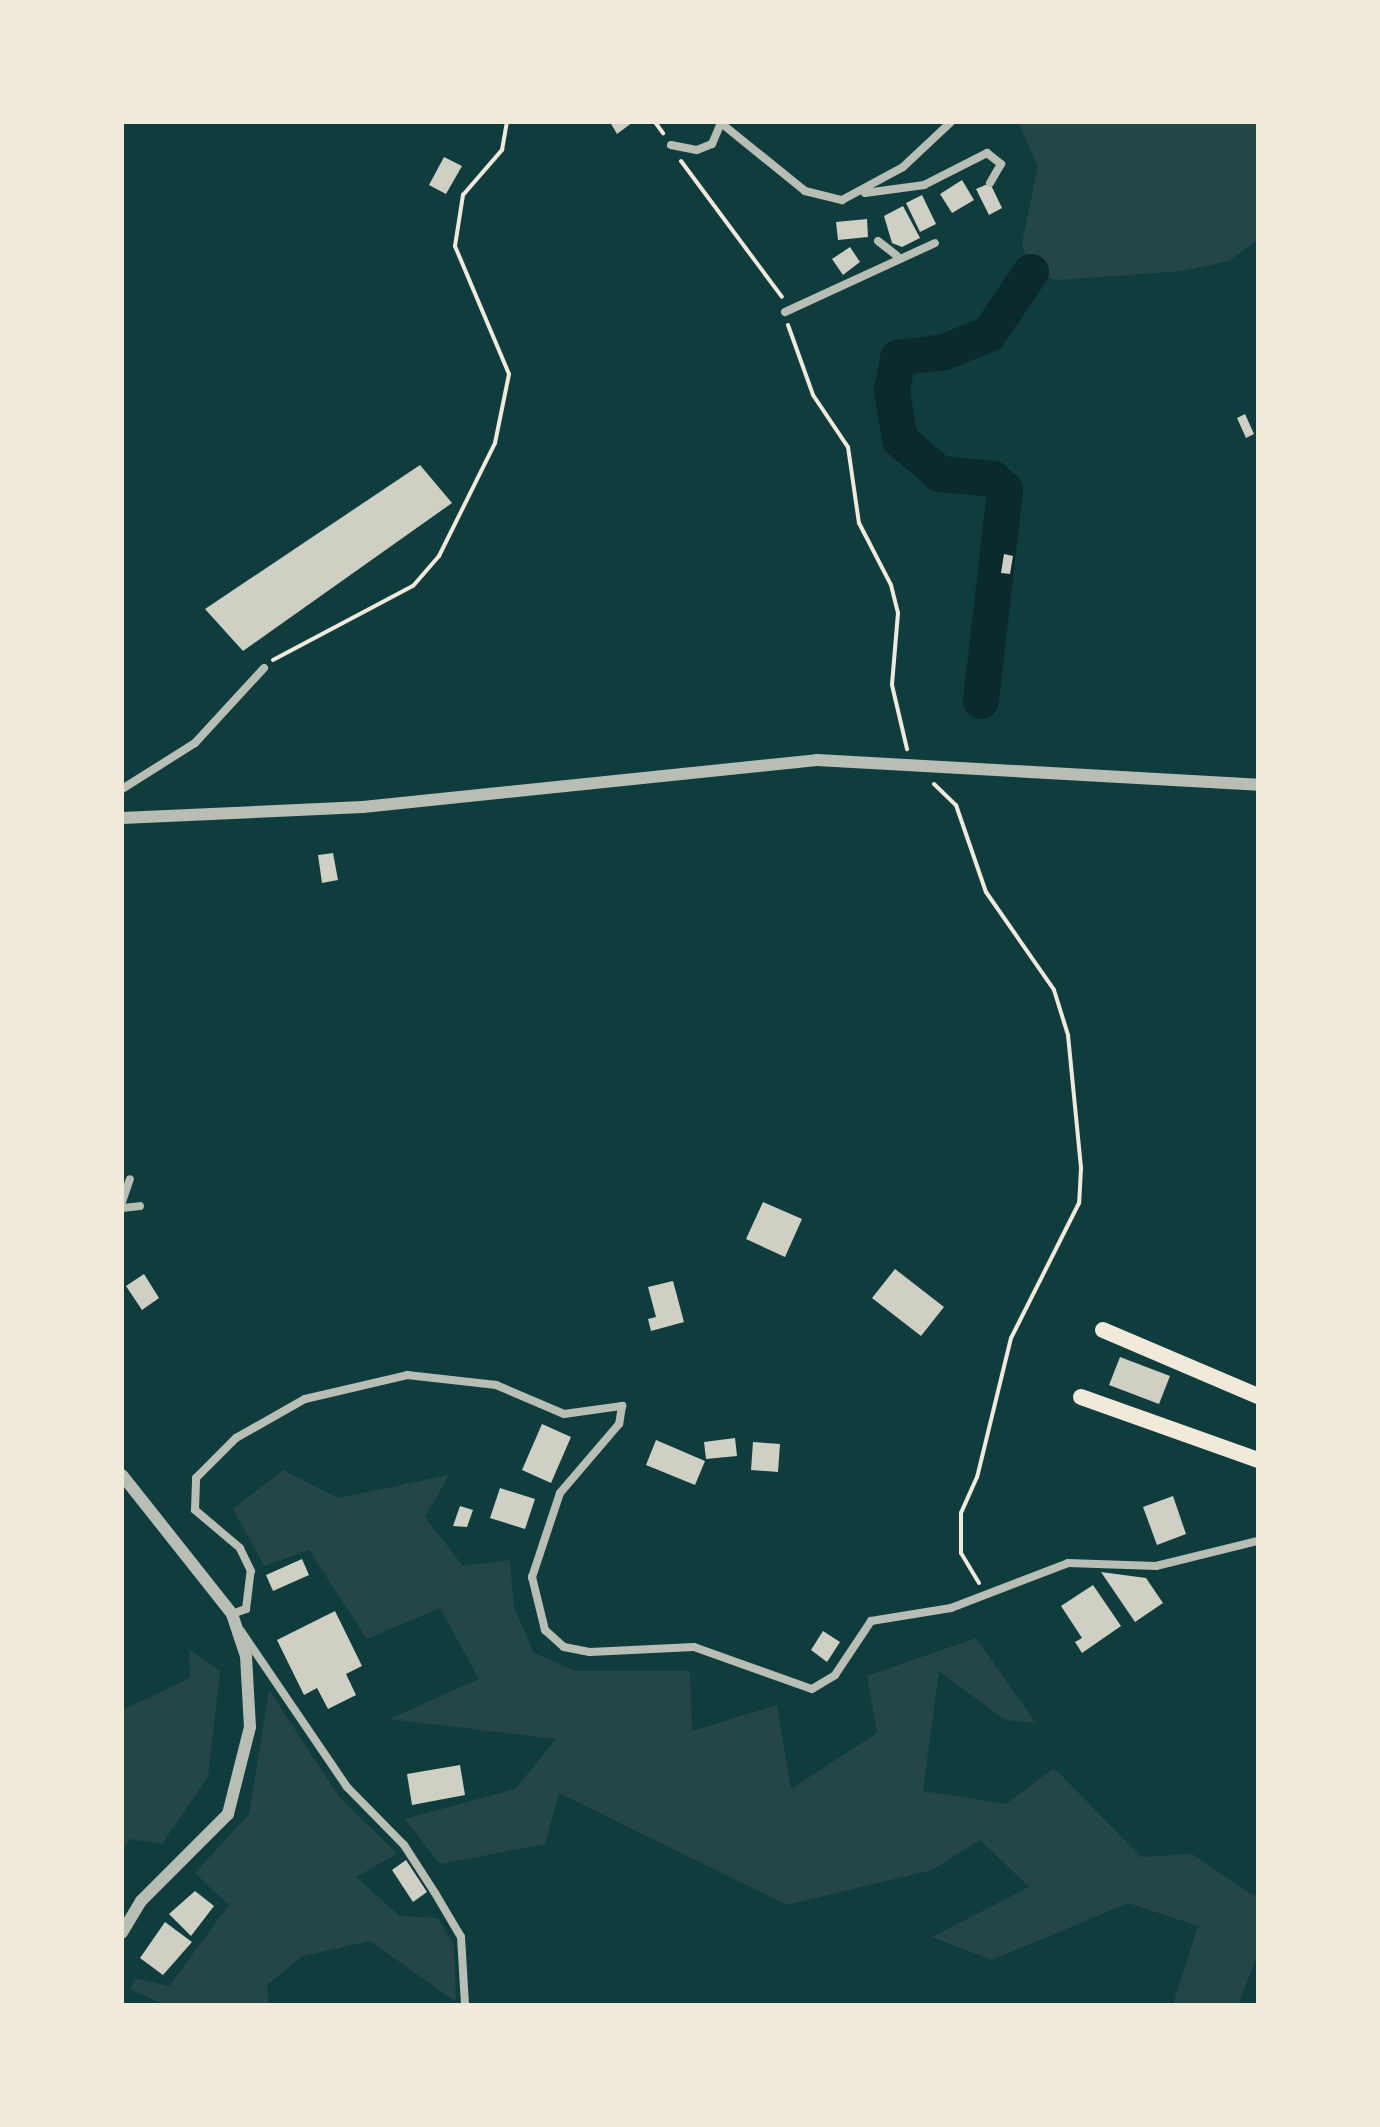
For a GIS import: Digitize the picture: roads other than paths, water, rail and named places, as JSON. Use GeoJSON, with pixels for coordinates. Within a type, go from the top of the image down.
{"type":"FeatureCollection","features":[{"type":"Feature","properties":{"kind":"highway"},"geometry":{"type":"LineString","coordinates":[[1103,1330],[1258,1396]]}},
{"type":"Feature","properties":{"kind":"highway"},"geometry":{"type":"LineString","coordinates":[[1081,1397],[1258,1460]]}},
{"type":"Feature","properties":{"kind":"street"},"geometry":{"type":"LineString","coordinates":[[860,193],[903,167],[951,122]]}},
{"type":"Feature","properties":{"kind":"street"},"geometry":{"type":"LineString","coordinates":[[671,145],[697,150],[712,144],[721,123],[805,191],[829,199],[924,185],[987,153],[1001,164],[990,183]]}},
{"type":"Feature","properties":{"kind":"street"},"geometry":{"type":"LineString","coordinates":[[878,241],[897,256]]}},
{"type":"Feature","properties":{"kind":"street"},"geometry":{"type":"LineString","coordinates":[[785,312],[897,256],[935,243]]}},
{"type":"Feature","properties":{"kind":"street"},"geometry":{"type":"LineString","coordinates":[[122,789],[195,743],[264,668]]}},
{"type":"Feature","properties":{"kind":"street"},"geometry":{"type":"LineString","coordinates":[[122,818],[363,807],[817,760],[1258,785]]}},
{"type":"Feature","properties":{"kind":"street"},"geometry":{"type":"LineString","coordinates":[[122,1202],[130,1179]]}},
{"type":"Feature","properties":{"kind":"street"},"geometry":{"type":"LineString","coordinates":[[122,1208],[140,1206]]}},
{"type":"Feature","properties":{"kind":"street"},"geometry":{"type":"LineString","coordinates":[[234,1620],[246,1609],[251,1571],[240,1548],[195,1510],[196,1478],[236,1438],[305,1399],[407,1375],[496,1385],[564,1414],[622,1406],[619,1424],[560,1493],[532,1577],[545,1630],[564,1647],[694,1647],[812,1689],[835,1675],[871,1621],[987,1598],[1068,1563],[1156,1566],[1258,1541]]}},
{"type":"Feature","properties":{"kind":"street"},"geometry":{"type":"LineString","coordinates":[[122,1475],[268,1661],[347,1787],[404,1845],[461,1937],[465,2005]]}},
{"type":"Feature","properties":{"kind":"street"},"geometry":{"type":"LineString","coordinates":[[122,1933],[141,1901],[208,1840],[241,1788],[250,1727],[234,1620]]}},
{"type":"Feature","properties":{"kind":"waterway"},"geometry":{"type":"LineString","coordinates":[[981,701],[1005,490],[993,479],[940,474],[900,440],[892,390],[898,358],[944,352],[989,334],[1031,272]]}}]}
